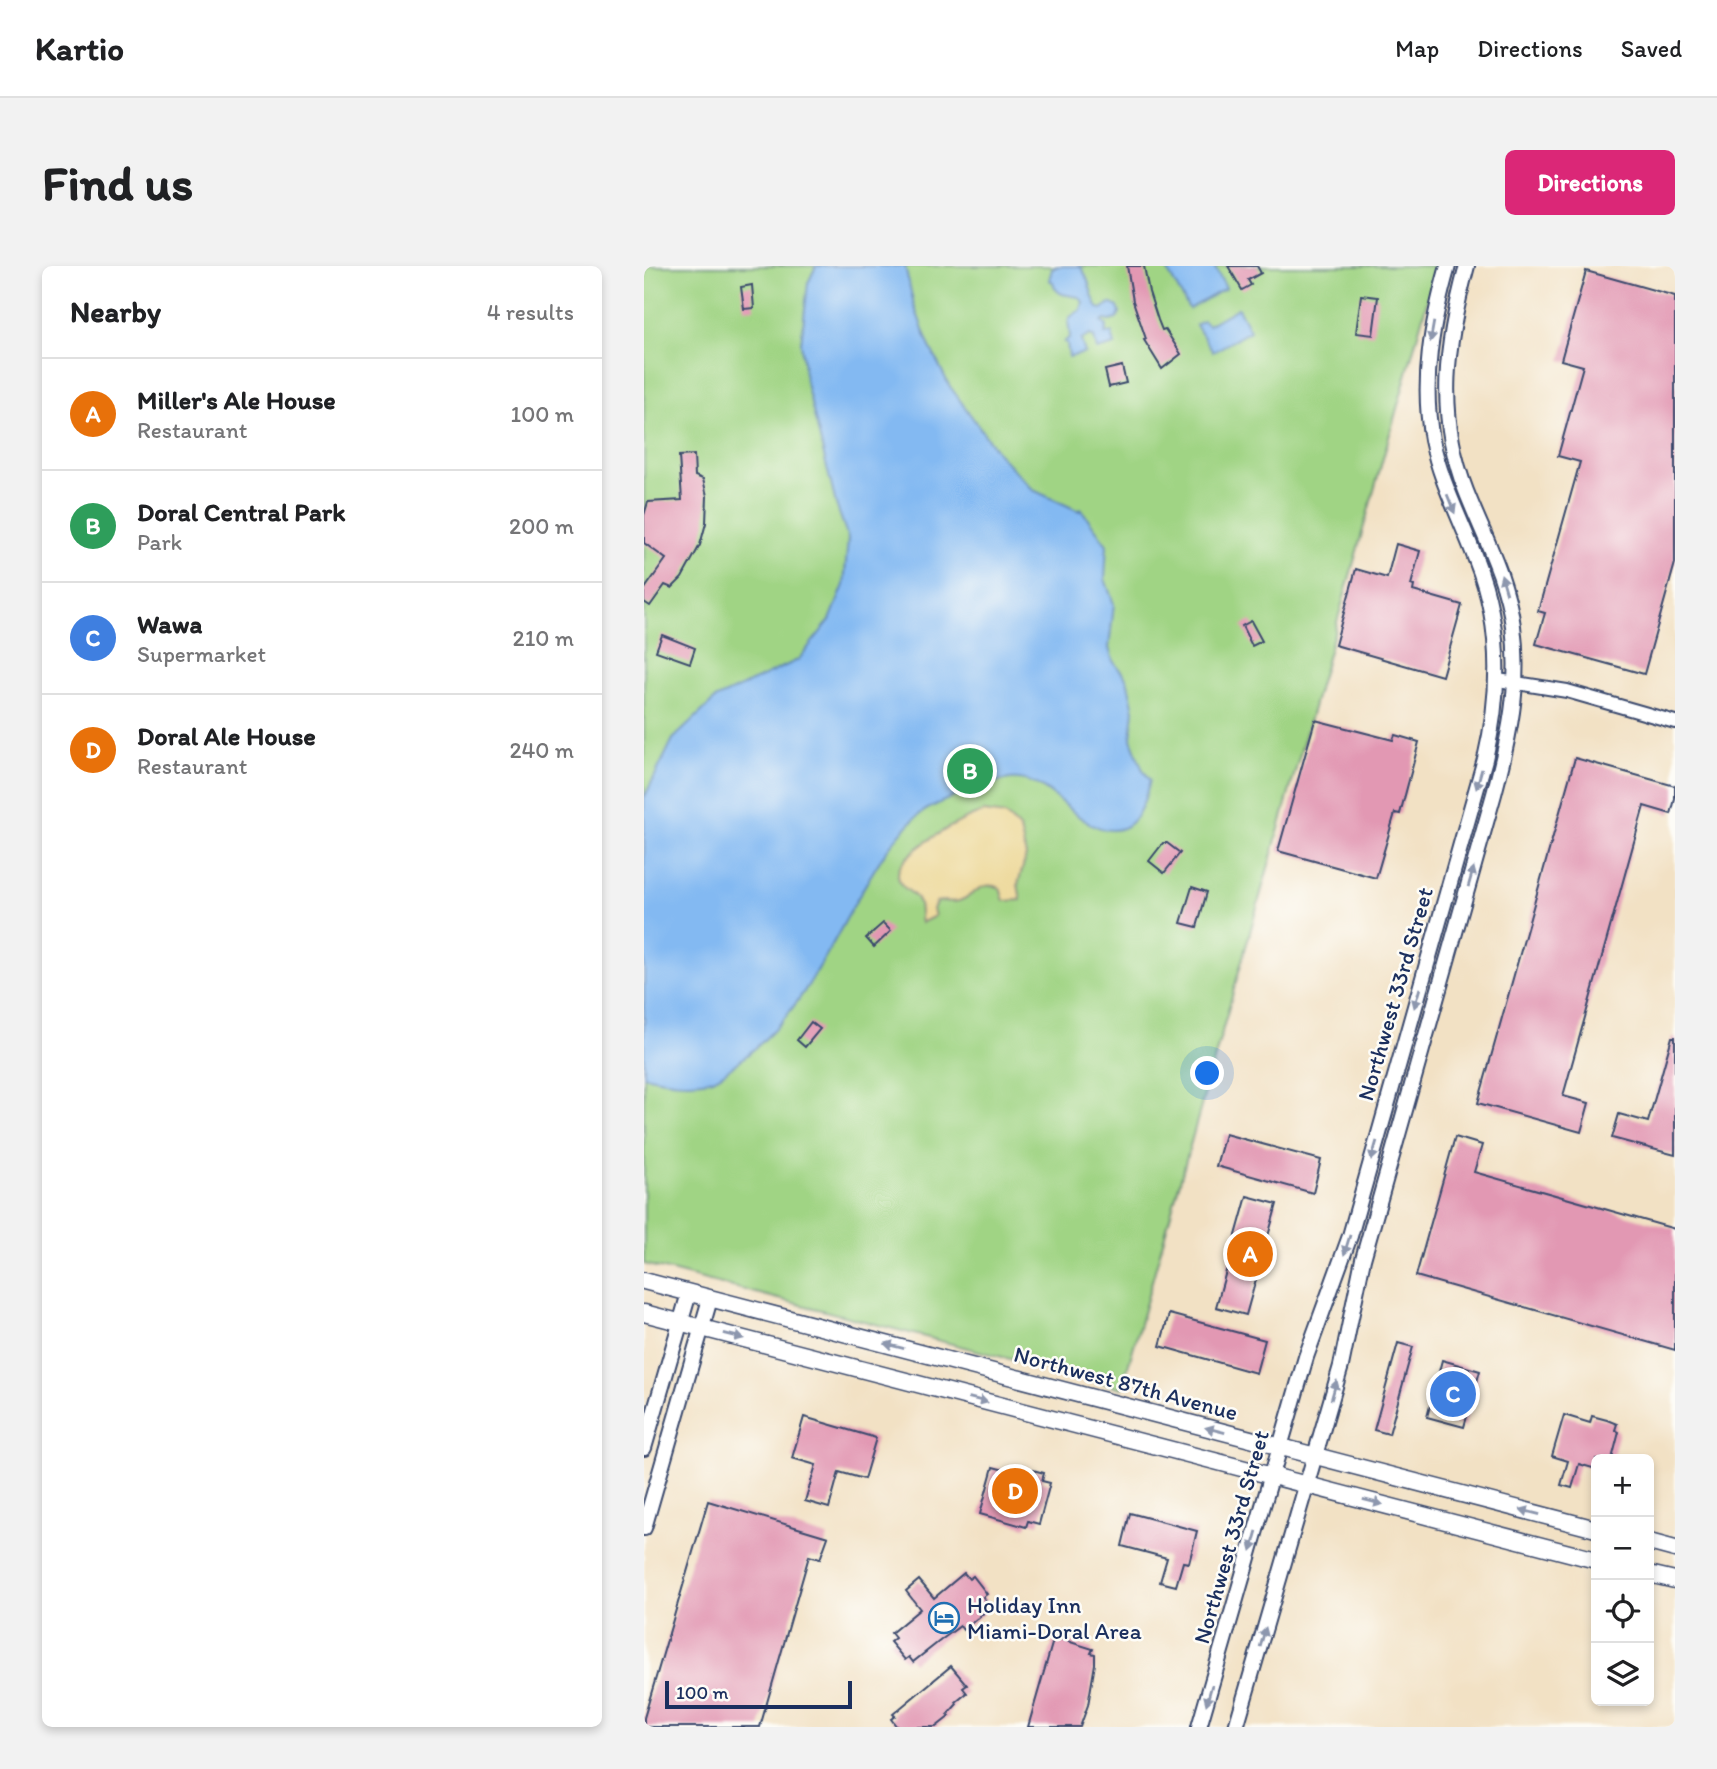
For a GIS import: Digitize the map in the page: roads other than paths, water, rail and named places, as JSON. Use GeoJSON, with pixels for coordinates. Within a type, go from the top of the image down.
{"type":"FeatureCollection","features":[{"type":"Feature","properties":{"kind":"main road","name":"Northwest 87th Avenue"},"geometry":{"type":"LineString","coordinates":[[644,1281],[1591,1528]]}},
{"type":"Feature","properties":{"kind":"main road"},"geometry":{"type":"LineString","coordinates":[[644,1313],[1591,1559]]}},
{"type":"Feature","properties":{"kind":"main road"},"geometry":{"type":"LineString","coordinates":[[945,1391],[953,1361]]}},
{"type":"Feature","properties":{"kind":"main road"},"geometry":{"type":"LineString","coordinates":[[1654,1543],[1675,1549]]}},
{"type":"Feature","properties":{"kind":"main road"},"geometry":{"type":"LineString","coordinates":[[1654,1575],[1675,1580]]}},
{"type":"Feature","properties":{"kind":"street","name":"Northwest 33rd Street"},"geometry":{"type":"LineString","coordinates":[[1199,1727],[1310,1346],[1344,1256],[1488,748],[1495,713],[1498,680],[1489,599],[1476,560],[1443,482],[1432,439],[1428,408],[1427,375],[1431,335],[1448,266]]}},
{"type":"Feature","properties":{"kind":"street","name":"Northwest 33rd Street"},"geometry":{"type":"LineString","coordinates":[[1236,1727],[1316,1455],[1347,1341],[1366,1247],[1508,740],[1516,682],[1515,649],[1506,592],[1492,549],[1460,475],[1448,419],[1448,351],[1467,266]]}},
{"type":"Feature","properties":{"kind":"street"},"geometry":{"type":"LineString","coordinates":[[1498,680],[1576,693],[1675,722]]}},
{"type":"Feature","properties":{"kind":"street"},"geometry":{"type":"LineString","coordinates":[[1445,966],[1442,939],[1436,932],[1458,922]]}},
{"type":"Feature","properties":{"kind":"street"},"geometry":{"type":"LineString","coordinates":[[644,1448],[689,1293]]}},
{"type":"Feature","properties":{"kind":"street"},"geometry":{"type":"LineString","coordinates":[[644,1528],[651,1476],[710,1298]]}},
{"type":"Feature","properties":{"kind":"water"},"geometry":{"type":"Polygon","coordinates":[[[816,266],[905,266],[914,305],[929,345],[949,385],[998,453],[1033,490],[1079,511],[1081,509],[1107,545],[1105,579],[1114,604],[1109,648],[1113,661],[1127,679],[1134,710],[1131,739],[1142,768],[1150,780],[1143,805],[1137,815],[1123,828],[1113,830],[1087,822],[1043,788],[1017,779],[974,789],[921,813],[886,851],[802,995],[760,1044],[724,1073],[712,1079],[687,1082],[652,1078],[644,1076],[644,798],[673,739],[715,699],[798,660],[830,620],[844,585],[848,538],[836,504],[805,379],[801,343],[808,283],[816,266]]]}},
{"type":"Feature","properties":{"kind":"water"},"geometry":{"type":"Polygon","coordinates":[[[1058,266],[1080,266],[1098,308],[1102,309],[1110,303],[1118,307],[1120,313],[1117,319],[1102,322],[1107,326],[1105,334],[1112,333],[1115,345],[1097,350],[1094,337],[1090,335],[1081,340],[1085,353],[1069,357],[1067,343],[1064,342],[1070,337],[1068,320],[1081,310],[1083,302],[1079,297],[1060,293],[1049,280],[1052,269],[1058,266]]]}},
{"type":"Feature","properties":{"kind":"water"},"geometry":{"type":"Polygon","coordinates":[[[1165,266],[1214,266],[1226,288],[1189,309],[1165,266]]]}},
{"type":"Feature","properties":{"kind":"water"},"geometry":{"type":"Polygon","coordinates":[[[1238,308],[1250,331],[1213,352],[1196,325],[1203,321],[1208,325],[1238,308]]]}},
{"type":"Feature","properties":{"kind":"place","name":"Doral Central Park"},"geometry":{"type":"Point","coordinates":[970,771]}},
{"type":"Feature","properties":{"kind":"place","name":"Miller's Ale House"},"geometry":{"type":"Point","coordinates":[1250,1254]}},
{"type":"Feature","properties":{"kind":"place","name":"Wawa"},"geometry":{"type":"Point","coordinates":[1453,1394]}},
{"type":"Feature","properties":{"kind":"place","name":"Doral Ale House"},"geometry":{"type":"Point","coordinates":[1015,1491]}},
{"type":"Feature","properties":{"kind":"place","name":"Holiday Inn Miami-Doral Area"},"geometry":{"type":"Point","coordinates":[944,1618]}}]}
